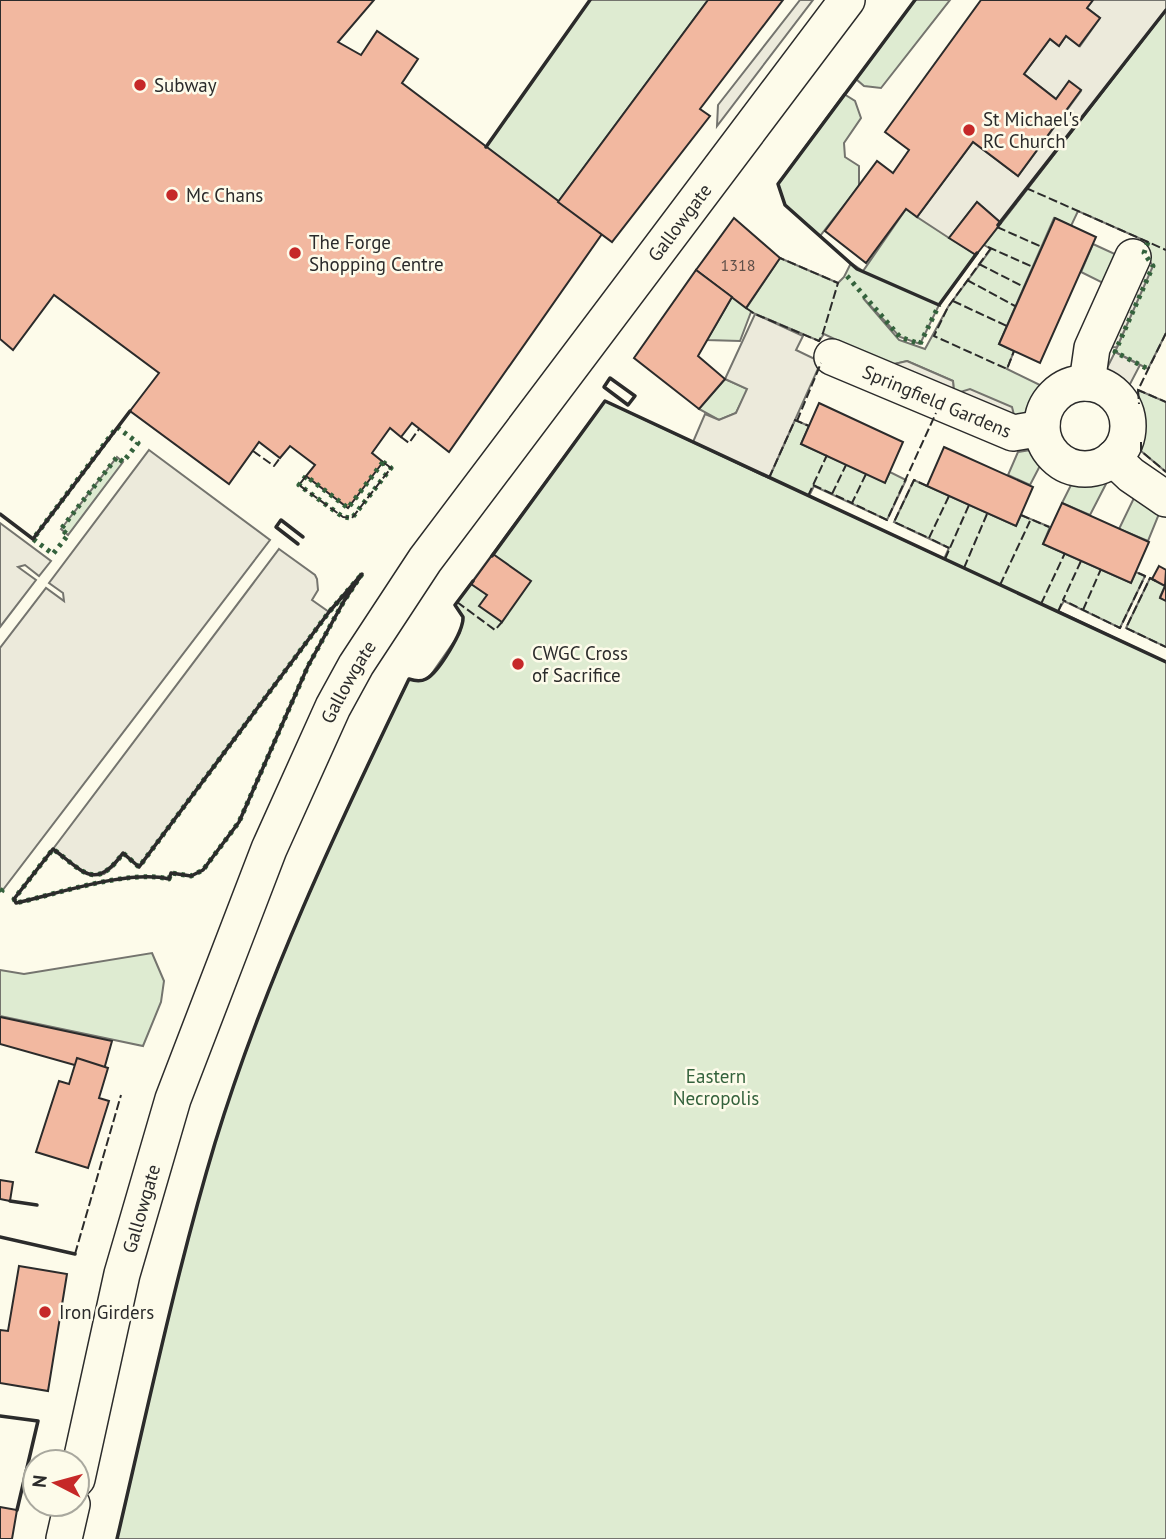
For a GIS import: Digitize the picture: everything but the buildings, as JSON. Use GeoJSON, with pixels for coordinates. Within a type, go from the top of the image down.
{"type":"FeatureCollection","features":[{"type":"Feature","properties":{"kind":"street","name":"Gallowgate"},"geometry":{"type":"LineString","coordinates":[[84,1448],[122,1274],[173,1099],[274,836],[333,707],[356,665],[425,560],[846,0]]}},
{"type":"Feature","properties":{"kind":"street"},"geometry":{"type":"LineString","coordinates":[[1133,257],[1092,348],[1087,383],[1101,386],[1113,393],[1125,412],[1127,433],[1123,447],[1113,458],[1130,475],[1166,499]]}},
{"type":"Feature","properties":{"kind":"street","name":"Springfield Gardens"},"geometry":{"type":"LineString","coordinates":[[832,357],[1015,433],[1031,430],[1042,424]]}},
{"type":"Feature","properties":{"kind":"street","name":"Springfield Gardens"},"geometry":{"type":"LineString","coordinates":[[1087,383],[1075,384],[1056,394],[1043,413],[1043,439],[1049,452],[1060,462],[1073,468],[1087,470],[1102,466],[1113,458]]}},
{"type":"Feature","properties":{"kind":"street"},"geometry":{"type":"LineString","coordinates":[[64,1539],[69,1518]]}},
{"type":"Feature","properties":{"kind":"green space"},"geometry":{"type":"Polygon","coordinates":[[[590,0],[708,0],[558,202],[486,147],[590,0]]]}},
{"type":"Feature","properties":{"kind":"green space"},"geometry":{"type":"Polygon","coordinates":[[[915,0],[950,0],[881,88],[864,86],[856,79],[915,0]]]}},
{"type":"Feature","properties":{"kind":"green space"},"geometry":{"type":"Polygon","coordinates":[[[1166,10],[1166,333],[1148,369],[1115,352],[1152,266],[1144,253],[1148,242],[1078,211],[1071,226],[1054,218],[999,344],[1014,351],[1007,369],[1040,385],[1026,428],[954,394],[953,381],[907,361],[890,365],[824,334],[819,341],[751,312],[740,341],[707,340],[732,297],[747,307],[780,258],[838,283],[851,263],[863,271],[906,209],[976,255],[939,305],[920,344],[900,337],[863,298],[899,340],[925,349],[948,307],[991,249],[984,245],[1166,10]]]}},
{"type":"Feature","properties":{"kind":"green space"},"geometry":{"type":"Polygon","coordinates":[[[844,94],[855,101],[861,118],[844,143],[845,157],[859,166],[859,186],[820,236],[785,205],[778,184],[844,94]]]}},
{"type":"Feature","properties":{"kind":"green space"},"geometry":{"type":"Polygon","coordinates":[[[1093,244],[1119,256],[1105,284],[1081,272],[1093,244]]]}},
{"type":"Feature","properties":{"kind":"green space"},"geometry":{"type":"Polygon","coordinates":[[[725,379],[748,389],[736,413],[719,420],[699,409],[725,379]]]}},
{"type":"Feature","properties":{"kind":"green space"},"geometry":{"type":"Polygon","coordinates":[[[1138,390],[1166,402],[1166,472],[1141,451],[1138,390]]]}},
{"type":"Feature","properties":{"kind":"green space","name":"Eastern Necropolis"},"geometry":{"type":"Polygon","coordinates":[[[605,401],[769,478],[795,420],[809,426],[801,444],[885,482],[890,472],[906,480],[887,520],[814,486],[809,496],[944,559],[949,548],[894,522],[914,480],[1016,526],[1021,515],[1050,527],[1043,544],[1131,583],[1136,572],[1145,576],[1120,628],[1064,601],[1058,611],[1166,662],[1166,1539],[117,1539],[175,1291],[215,1143],[256,1024],[303,908],[409,679],[421,681],[430,676],[460,633],[463,617],[455,605],[605,401]]]}},
{"type":"Feature","properties":{"kind":"green space"},"geometry":{"type":"Polygon","coordinates":[[[1037,449],[1044,458],[1030,485],[1008,475],[1018,452],[1037,449]]]}},
{"type":"Feature","properties":{"kind":"green space"},"geometry":{"type":"Polygon","coordinates":[[[117,457],[123,462],[68,535],[61,529],[117,457]]]}},
{"type":"Feature","properties":{"kind":"green space"},"geometry":{"type":"Polygon","coordinates":[[[1075,477],[1108,480],[1090,515],[1062,503],[1075,477]]]}},
{"type":"Feature","properties":{"kind":"green space"},"geometry":{"type":"Polygon","coordinates":[[[1134,498],[1159,514],[1148,541],[1119,529],[1134,498]]]}},
{"type":"Feature","properties":{"kind":"green space"},"geometry":{"type":"Polygon","coordinates":[[[1150,578],[1165,586],[1160,597],[1166,601],[1166,647],[1126,628],[1150,578]]]}},
{"type":"Feature","properties":{"kind":"green space"},"geometry":{"type":"Polygon","coordinates":[[[152,953],[164,981],[161,1002],[143,1046],[0,1016],[0,970],[24,974],[152,953]]]}},
{"type":"Feature","properties":{"kind":"shaded area"},"geometry":{"type":"Polygon","coordinates":[[[800,0],[813,0],[717,126],[718,105],[800,0]]]}},
{"type":"Feature","properties":{"kind":"shaded area"},"geometry":{"type":"Polygon","coordinates":[[[1093,0],[1166,0],[1166,10],[1001,223],[977,202],[949,238],[917,217],[973,142],[1018,176],[1081,91],[1069,82],[1056,99],[1024,74],[1050,39],[1059,46],[1066,36],[1080,46],[1100,18],[1087,8],[1093,0]]]}},
{"type":"Feature","properties":{"kind":"shaded area"},"geometry":{"type":"Polygon","coordinates":[[[1144,253],[1153,266],[1117,347],[1103,348],[1144,253]]]}},
{"type":"Feature","properties":{"kind":"shaded area"},"geometry":{"type":"Polygon","coordinates":[[[755,314],[803,336],[796,350],[821,362],[769,478],[693,442],[705,414],[719,420],[736,413],[747,389],[725,379],[755,314]]]}},
{"type":"Feature","properties":{"kind":"shaded area"},"geometry":{"type":"Polygon","coordinates":[[[1115,352],[1140,365],[1129,386],[1104,374],[1115,352]]]}},
{"type":"Feature","properties":{"kind":"shaded area"},"geometry":{"type":"Polygon","coordinates":[[[907,361],[953,381],[954,394],[970,389],[1012,407],[1016,423],[890,365],[907,361]]]}},
{"type":"Feature","properties":{"kind":"shaded area"},"geometry":{"type":"Polygon","coordinates":[[[149,450],[270,540],[2,891],[0,648],[46,588],[64,601],[63,593],[49,583],[149,450]]]}},
{"type":"Feature","properties":{"kind":"shaded area"},"geometry":{"type":"Polygon","coordinates":[[[0,523],[51,561],[39,576],[25,565],[18,567],[36,580],[0,627],[0,523]]]}},
{"type":"Feature","properties":{"kind":"shaded area"},"geometry":{"type":"Polygon","coordinates":[[[279,549],[315,575],[318,590],[312,600],[329,612],[139,867],[123,854],[104,874],[93,875],[83,871],[53,849],[279,549]]]}},
{"type":"Feature","properties":{"kind":"hedge"},"geometry":{"type":"LineString","coordinates":[[1148,242],[1144,253],[1153,266],[1115,352],[1148,369]]}},
{"type":"Feature","properties":{"kind":"hedge"},"geometry":{"type":"LineString","coordinates":[[847,276],[900,337],[920,344],[939,305]]}},
{"type":"Feature","properties":{"kind":"hedge"},"geometry":{"type":"LineString","coordinates":[[117,427],[138,443],[123,462],[117,457],[61,529],[68,535],[53,554],[33,539],[117,427]]}},
{"type":"Feature","properties":{"kind":"hedge"},"geometry":{"type":"LineString","coordinates":[[383,462],[391,468],[352,518],[343,517],[299,485],[306,476],[348,508],[383,462]]}},
{"type":"Feature","properties":{"kind":"hedge"},"geometry":{"type":"LineString","coordinates":[[362,574],[308,666],[239,822],[203,870],[191,876],[171,873],[169,879],[134,877],[114,880],[16,903],[14,899],[53,849],[89,874],[104,872],[123,853],[139,867],[329,612],[362,574]]}},
{"type":"Feature","properties":{"kind":"hedge"},"geometry":{"type":"LineString","coordinates":[[0,889],[0,893]]}},
{"type":"Feature","properties":{"kind":"fence"},"geometry":{"type":"LineString","coordinates":[[1026,188],[1166,250]]}},
{"type":"Feature","properties":{"kind":"fence"},"geometry":{"type":"LineString","coordinates":[[997,227],[1042,247]]}},
{"type":"Feature","properties":{"kind":"fence"},"geometry":{"type":"LineString","coordinates":[[988,247],[1033,267]]}},
{"type":"Feature","properties":{"kind":"fence"},"geometry":{"type":"LineString","coordinates":[[991,248],[948,307],[934,336],[1007,369],[1014,351]]}},
{"type":"Feature","properties":{"kind":"fence"},"geometry":{"type":"LineString","coordinates":[[746,308],[819,341],[838,283],[780,258]]}},
{"type":"Feature","properties":{"kind":"fence"},"geometry":{"type":"LineString","coordinates":[[979,264],[1024,287]]}},
{"type":"Feature","properties":{"kind":"fence"},"geometry":{"type":"LineString","coordinates":[[967,280],[1015,306]]}},
{"type":"Feature","properties":{"kind":"fence"},"geometry":{"type":"LineString","coordinates":[[953,301],[1007,326]]}},
{"type":"Feature","properties":{"kind":"fence"},"geometry":{"type":"LineString","coordinates":[[1166,333],[1138,390],[1166,402]]}},
{"type":"Feature","properties":{"kind":"fence"},"geometry":{"type":"LineString","coordinates":[[797,421],[821,363]]}},
{"type":"Feature","properties":{"kind":"fence"},"geometry":{"type":"LineString","coordinates":[[1138,390],[1139,404]]}},
{"type":"Feature","properties":{"kind":"fence"},"geometry":{"type":"LineString","coordinates":[[866,474],[852,503],[887,520],[936,413]]}},
{"type":"Feature","properties":{"kind":"fence"},"geometry":{"type":"LineString","coordinates":[[769,478],[795,420],[809,426]]}},
{"type":"Feature","properties":{"kind":"fence"},"geometry":{"type":"LineString","coordinates":[[401,437],[409,443],[419,429]]}},
{"type":"Feature","properties":{"kind":"fence"},"geometry":{"type":"LineString","coordinates":[[1141,442],[1141,451],[1166,472]]}},
{"type":"Feature","properties":{"kind":"fence"},"geometry":{"type":"LineString","coordinates":[[253,451],[274,466],[280,458]]}},
{"type":"Feature","properties":{"kind":"fence"},"geometry":{"type":"LineString","coordinates":[[808,496],[827,455]]}},
{"type":"Feature","properties":{"kind":"fence"},"geometry":{"type":"LineString","coordinates":[[306,476],[299,485],[343,517],[352,518],[391,468],[383,462]]}},
{"type":"Feature","properties":{"kind":"fence"},"geometry":{"type":"LineString","coordinates":[[832,494],[846,465]]}},
{"type":"Feature","properties":{"kind":"fence"},"geometry":{"type":"LineString","coordinates":[[927,486],[914,480],[894,522],[929,538]]}},
{"type":"Feature","properties":{"kind":"fence"},"geometry":{"type":"LineString","coordinates":[[813,485],[852,503]]}},
{"type":"Feature","properties":{"kind":"fence"},"geometry":{"type":"LineString","coordinates":[[949,496],[929,538],[949,548]]}},
{"type":"Feature","properties":{"kind":"fence"},"geometry":{"type":"LineString","coordinates":[[945,559],[969,505]]}},
{"type":"Feature","properties":{"kind":"fence"},"geometry":{"type":"LineString","coordinates":[[964,568],[987,514]]}},
{"type":"Feature","properties":{"kind":"fence"},"geometry":{"type":"LineString","coordinates":[[1021,515],[1049,527]]}},
{"type":"Feature","properties":{"kind":"fence"},"geometry":{"type":"LineString","coordinates":[[1000,585],[1030,521]]}},
{"type":"Feature","properties":{"kind":"fence"},"geometry":{"type":"LineString","coordinates":[[1041,604],[1065,553]]}},
{"type":"Feature","properties":{"kind":"fence"},"geometry":{"type":"LineString","coordinates":[[1081,561],[1063,600],[1120,628],[1145,576],[1136,572]]}},
{"type":"Feature","properties":{"kind":"fence"},"geometry":{"type":"LineString","coordinates":[[1083,610],[1101,569]]}},
{"type":"Feature","properties":{"kind":"fence"},"geometry":{"type":"LineString","coordinates":[[1156,581],[1150,578],[1126,628],[1166,647]]}},
{"type":"Feature","properties":{"kind":"fence"},"geometry":{"type":"LineString","coordinates":[[1058,612],[1063,600]]}},
{"type":"Feature","properties":{"kind":"fence"},"geometry":{"type":"LineString","coordinates":[[457,602],[495,630],[502,622]]}},
{"type":"Feature","properties":{"kind":"fence"},"geometry":{"type":"LineString","coordinates":[[75,1254],[121,1095]]}},
{"type":"Feature","properties":{"kind":"wall"},"geometry":{"type":"LineString","coordinates":[[486,147],[590,0]]}},
{"type":"Feature","properties":{"kind":"wall"},"geometry":{"type":"LineString","coordinates":[[915,0],[778,184],[785,205],[857,269],[939,305],[977,253]]}},
{"type":"Feature","properties":{"kind":"wall"},"geometry":{"type":"LineString","coordinates":[[998,225],[1166,10]]}},
{"type":"Feature","properties":{"kind":"wall"},"geometry":{"type":"LineString","coordinates":[[610,378],[635,396],[628,405],[604,387],[610,378]]}},
{"type":"Feature","properties":{"kind":"wall"},"geometry":{"type":"LineString","coordinates":[[492,556],[605,401],[1166,662]]}},
{"type":"Feature","properties":{"kind":"wall"},"geometry":{"type":"LineString","coordinates":[[0,514],[33,539],[130,411]]}},
{"type":"Feature","properties":{"kind":"wall"},"geometry":{"type":"LineString","coordinates":[[298,544],[276,527],[281,520],[303,537]]}},
{"type":"Feature","properties":{"kind":"wall"},"geometry":{"type":"LineString","coordinates":[[362,574],[308,666],[239,822],[203,870],[191,876],[171,873],[169,879],[134,877],[114,880],[16,903],[14,899],[53,849],[89,874],[104,872],[123,853],[139,867],[329,612],[362,574]]}},
{"type":"Feature","properties":{"kind":"wall"},"geometry":{"type":"LineString","coordinates":[[117,1539],[188,1241],[234,1083],[328,850],[409,679],[426,679],[443,660],[462,623],[463,617],[455,605],[473,581]]}},
{"type":"Feature","properties":{"kind":"wall"},"geometry":{"type":"LineString","coordinates":[[10,1201],[37,1205]]}},
{"type":"Feature","properties":{"kind":"wall"},"geometry":{"type":"LineString","coordinates":[[0,1237],[75,1254]]}},
{"type":"Feature","properties":{"kind":"wall"},"geometry":{"type":"LineString","coordinates":[[0,1416],[38,1421],[17,1510]]}},
{"type":"Feature","properties":{"kind":"place","name":"Subway"},"geometry":{"type":"Point","coordinates":[140,85]}},
{"type":"Feature","properties":{"kind":"place","name":"St Michael's RC Church"},"geometry":{"type":"Point","coordinates":[969,130]}},
{"type":"Feature","properties":{"kind":"place","name":"Mc Chans"},"geometry":{"type":"Point","coordinates":[172,195]}},
{"type":"Feature","properties":{"kind":"place","name":"The Forge Shopping Centre"},"geometry":{"type":"Point","coordinates":[295,253]}},
{"type":"Feature","properties":{"kind":"place","name":"CWGC Cross of Sacrifice"},"geometry":{"type":"Point","coordinates":[518,664]}},
{"type":"Feature","properties":{"kind":"place","name":"Iron Girders"},"geometry":{"type":"Point","coordinates":[45,1312]}}]}
